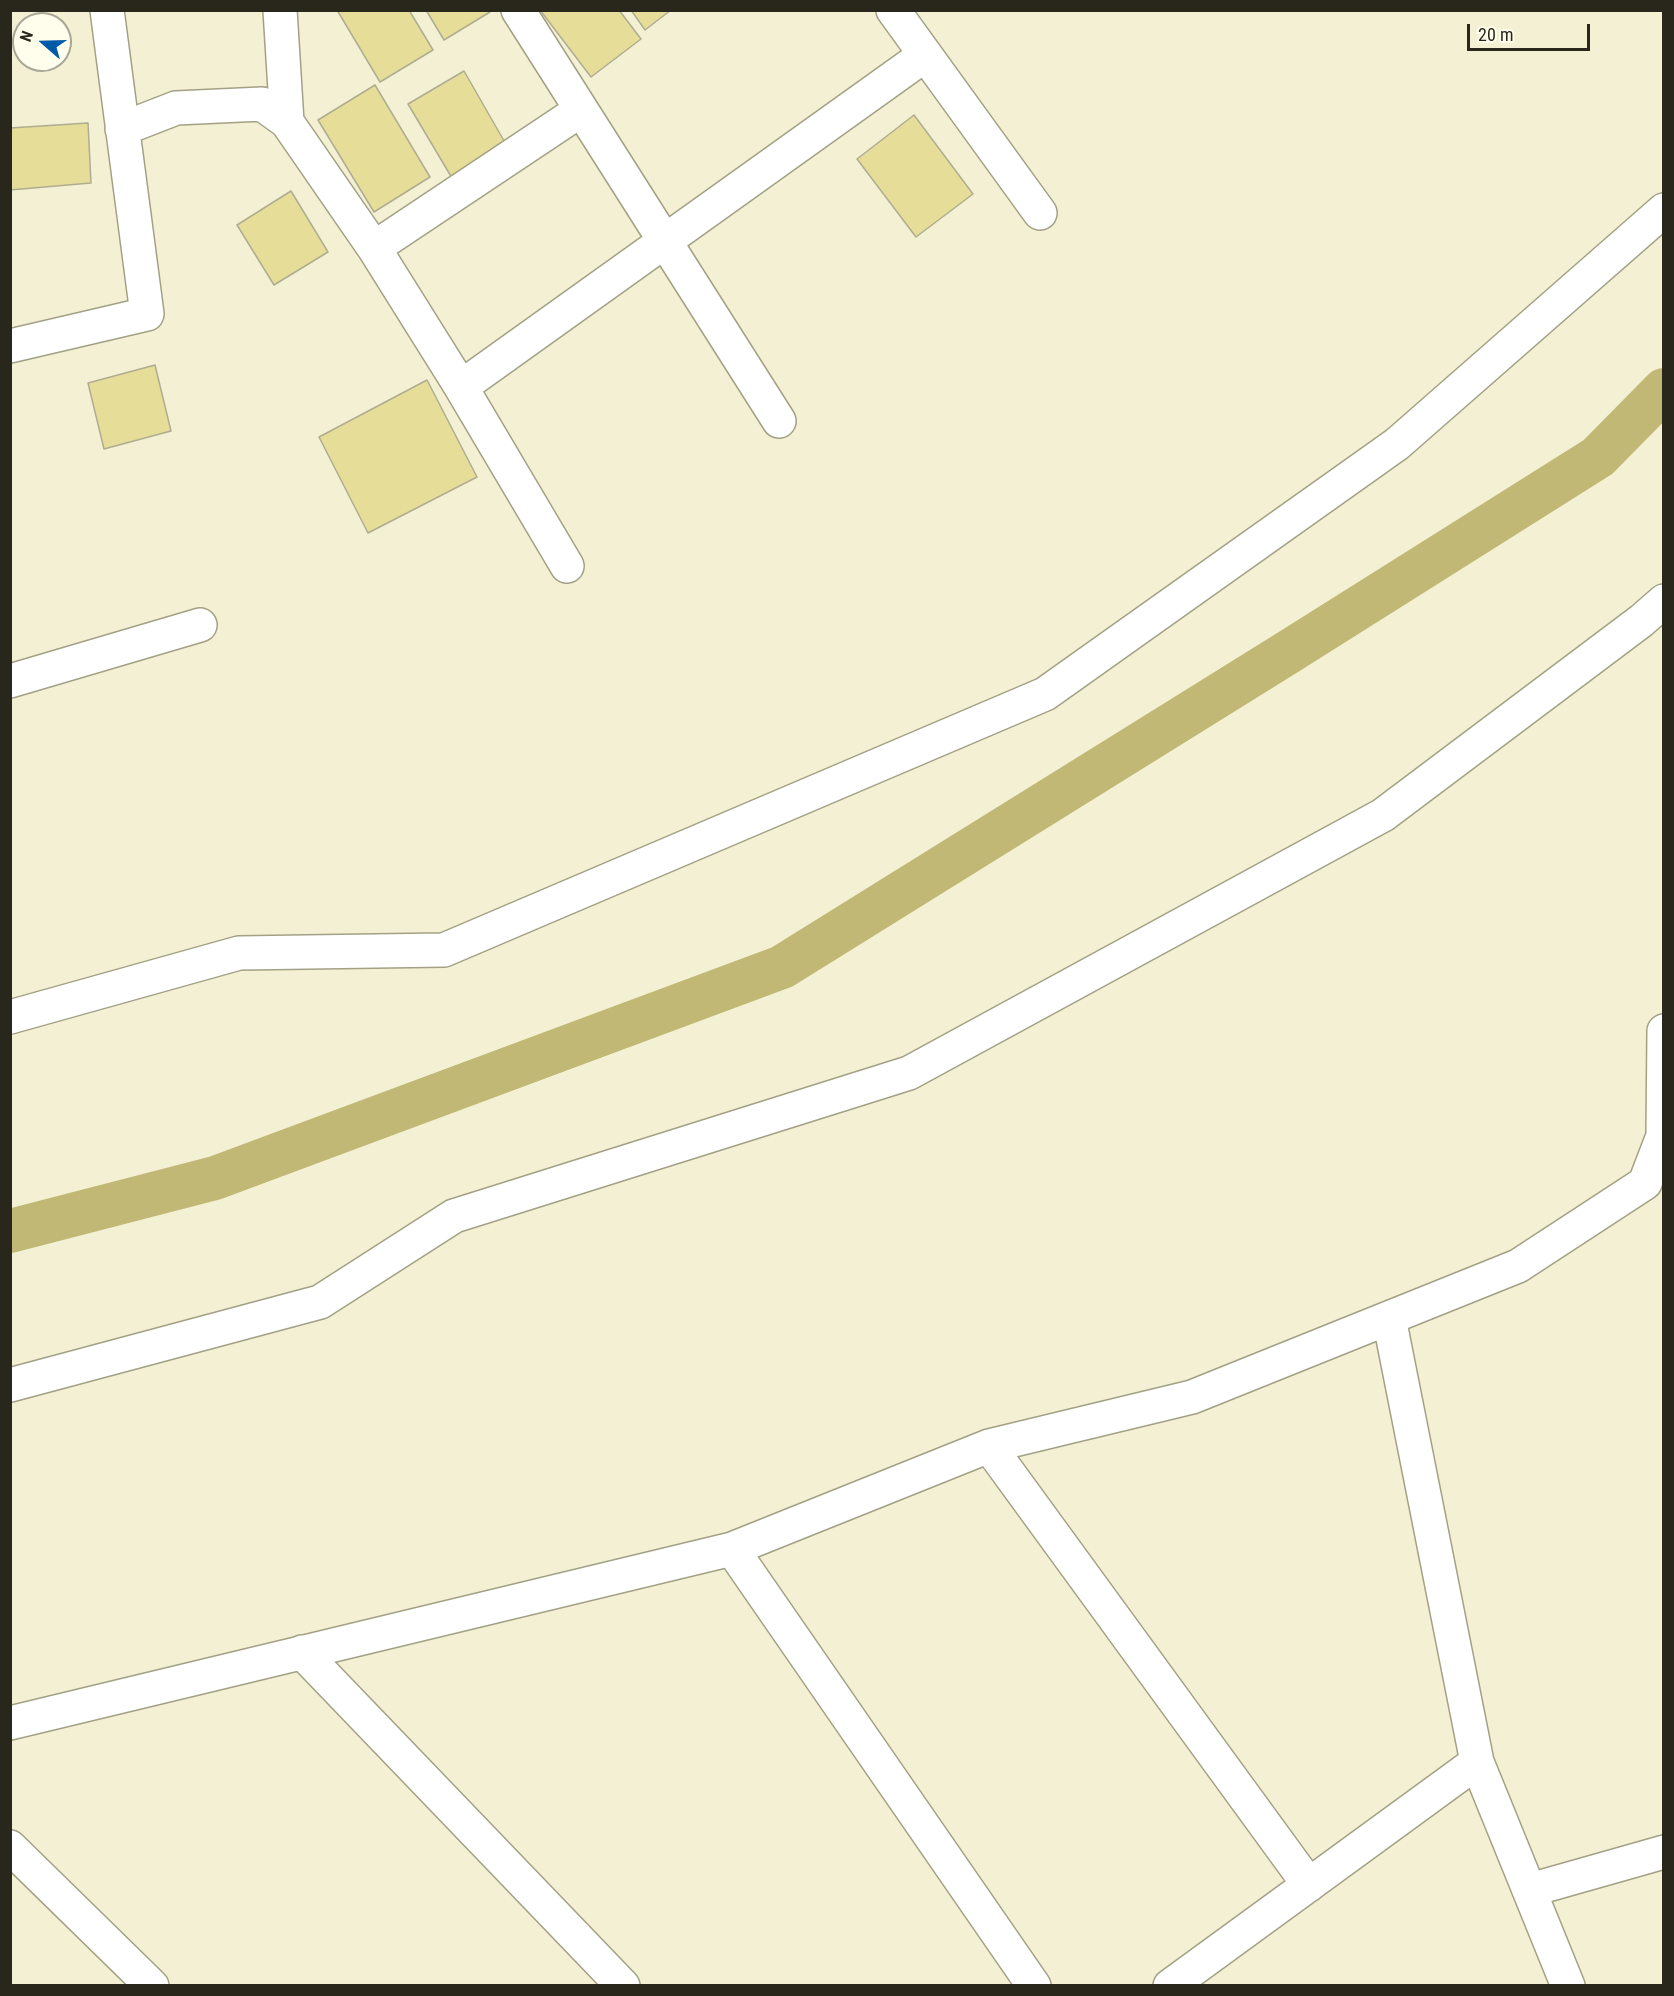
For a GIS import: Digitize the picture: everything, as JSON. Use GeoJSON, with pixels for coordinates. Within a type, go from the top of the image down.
{"type":"FeatureCollection","features":[{"type":"Feature","properties":{"kind":"street"},"geometry":{"type":"LineString","coordinates":[[10,346],[147,314],[107,10]]}},
{"type":"Feature","properties":{"kind":"street"},"geometry":{"type":"LineString","coordinates":[[280,10],[287,122]]}},
{"type":"Feature","properties":{"kind":"street"},"geometry":{"type":"LineString","coordinates":[[518,10],[779,421]]}},
{"type":"Feature","properties":{"kind":"street"},"geometry":{"type":"LineString","coordinates":[[893,10],[1040,213]]}},
{"type":"Feature","properties":{"kind":"street"},"geometry":{"type":"LineString","coordinates":[[461,387],[925,55]]}},
{"type":"Feature","properties":{"kind":"street"},"geometry":{"type":"LineString","coordinates":[[122,129],[176,108],[262,104],[287,122],[374,248],[461,387],[567,566]]}},
{"type":"Feature","properties":{"kind":"street"},"geometry":{"type":"LineString","coordinates":[[374,248],[581,110]]}},
{"type":"Feature","properties":{"kind":"street"},"geometry":{"type":"LineString","coordinates":[[10,1017],[239,953],[444,950],[1045,694],[1397,444],[1664,210]]}},
{"type":"Feature","properties":{"kind":"street"},"geometry":{"type":"LineString","coordinates":[[10,1384],[321,1302],[454,1216],[909,1073],[1383,815],[1641,621],[1664,601]]}},
{"type":"Feature","properties":{"kind":"street"},"geometry":{"type":"LineString","coordinates":[[10,681],[200,625]]}},
{"type":"Feature","properties":{"kind":"street"},"geometry":{"type":"LineString","coordinates":[[10,1723],[732,1549],[989,1446],[1192,1396],[1518,1266],[1645,1183],[1663,1136],[1664,1031]]}},
{"type":"Feature","properties":{"kind":"street"},"geometry":{"type":"LineString","coordinates":[[1389,1318],[1477,1762],[1568,1986]]}},
{"type":"Feature","properties":{"kind":"street"},"geometry":{"type":"LineString","coordinates":[[989,1446],[1309,1885]]}},
{"type":"Feature","properties":{"kind":"street"},"geometry":{"type":"LineString","coordinates":[[732,1549],[1034,1986]]}},
{"type":"Feature","properties":{"kind":"street"},"geometry":{"type":"LineString","coordinates":[[302,1652],[623,1986]]}},
{"type":"Feature","properties":{"kind":"street"},"geometry":{"type":"LineString","coordinates":[[1170,1986],[1477,1762]]}},
{"type":"Feature","properties":{"kind":"street"},"geometry":{"type":"LineString","coordinates":[[10,1847],[152,1986]]}},
{"type":"Feature","properties":{"kind":"street"},"geometry":{"type":"LineString","coordinates":[[1530,1890],[1664,1852]]}},
{"type":"Feature","properties":{"kind":"building"},"geometry":{"type":"Polygon","coordinates":[[[337,10],[409,10],[433,50],[380,82],[337,10]]]}},
{"type":"Feature","properties":{"kind":"building"},"geometry":{"type":"Polygon","coordinates":[[[426,10],[489,10],[490,12],[444,40],[426,10]]]}},
{"type":"Feature","properties":{"kind":"building"},"geometry":{"type":"Polygon","coordinates":[[[540,10],[619,10],[641,39],[591,77],[540,10]]]}},
{"type":"Feature","properties":{"kind":"building"},"geometry":{"type":"Polygon","coordinates":[[[631,10],[671,10],[645,30],[631,10]]]}},
{"type":"Feature","properties":{"kind":"building"},"geometry":{"type":"Polygon","coordinates":[[[464,71],[507,146],[452,178],[408,104],[464,71]]]}},
{"type":"Feature","properties":{"kind":"building"},"geometry":{"type":"Polygon","coordinates":[[[375,85],[430,177],[374,212],[318,120],[375,85]]]}},
{"type":"Feature","properties":{"kind":"building"},"geometry":{"type":"Polygon","coordinates":[[[914,115],[973,194],[916,237],[857,159],[914,115]]]}},
{"type":"Feature","properties":{"kind":"building"},"geometry":{"type":"Polygon","coordinates":[[[88,123],[91,183],[10,190],[10,128],[88,123]]]}},
{"type":"Feature","properties":{"kind":"building"},"geometry":{"type":"Polygon","coordinates":[[[291,191],[328,252],[274,285],[237,225],[291,191]]]}},
{"type":"Feature","properties":{"kind":"building"},"geometry":{"type":"Polygon","coordinates":[[[155,365],[171,431],[104,449],[88,383],[155,365]]]}},
{"type":"Feature","properties":{"kind":"building"},"geometry":{"type":"Polygon","coordinates":[[[427,380],[477,477],[368,533],[319,437],[427,380]]]}},
{"type":"Feature","properties":{"kind":"waterway"},"geometry":{"type":"LineString","coordinates":[[10,1231],[215,1178],[782,967],[1598,457],[1664,390]]}}]}
